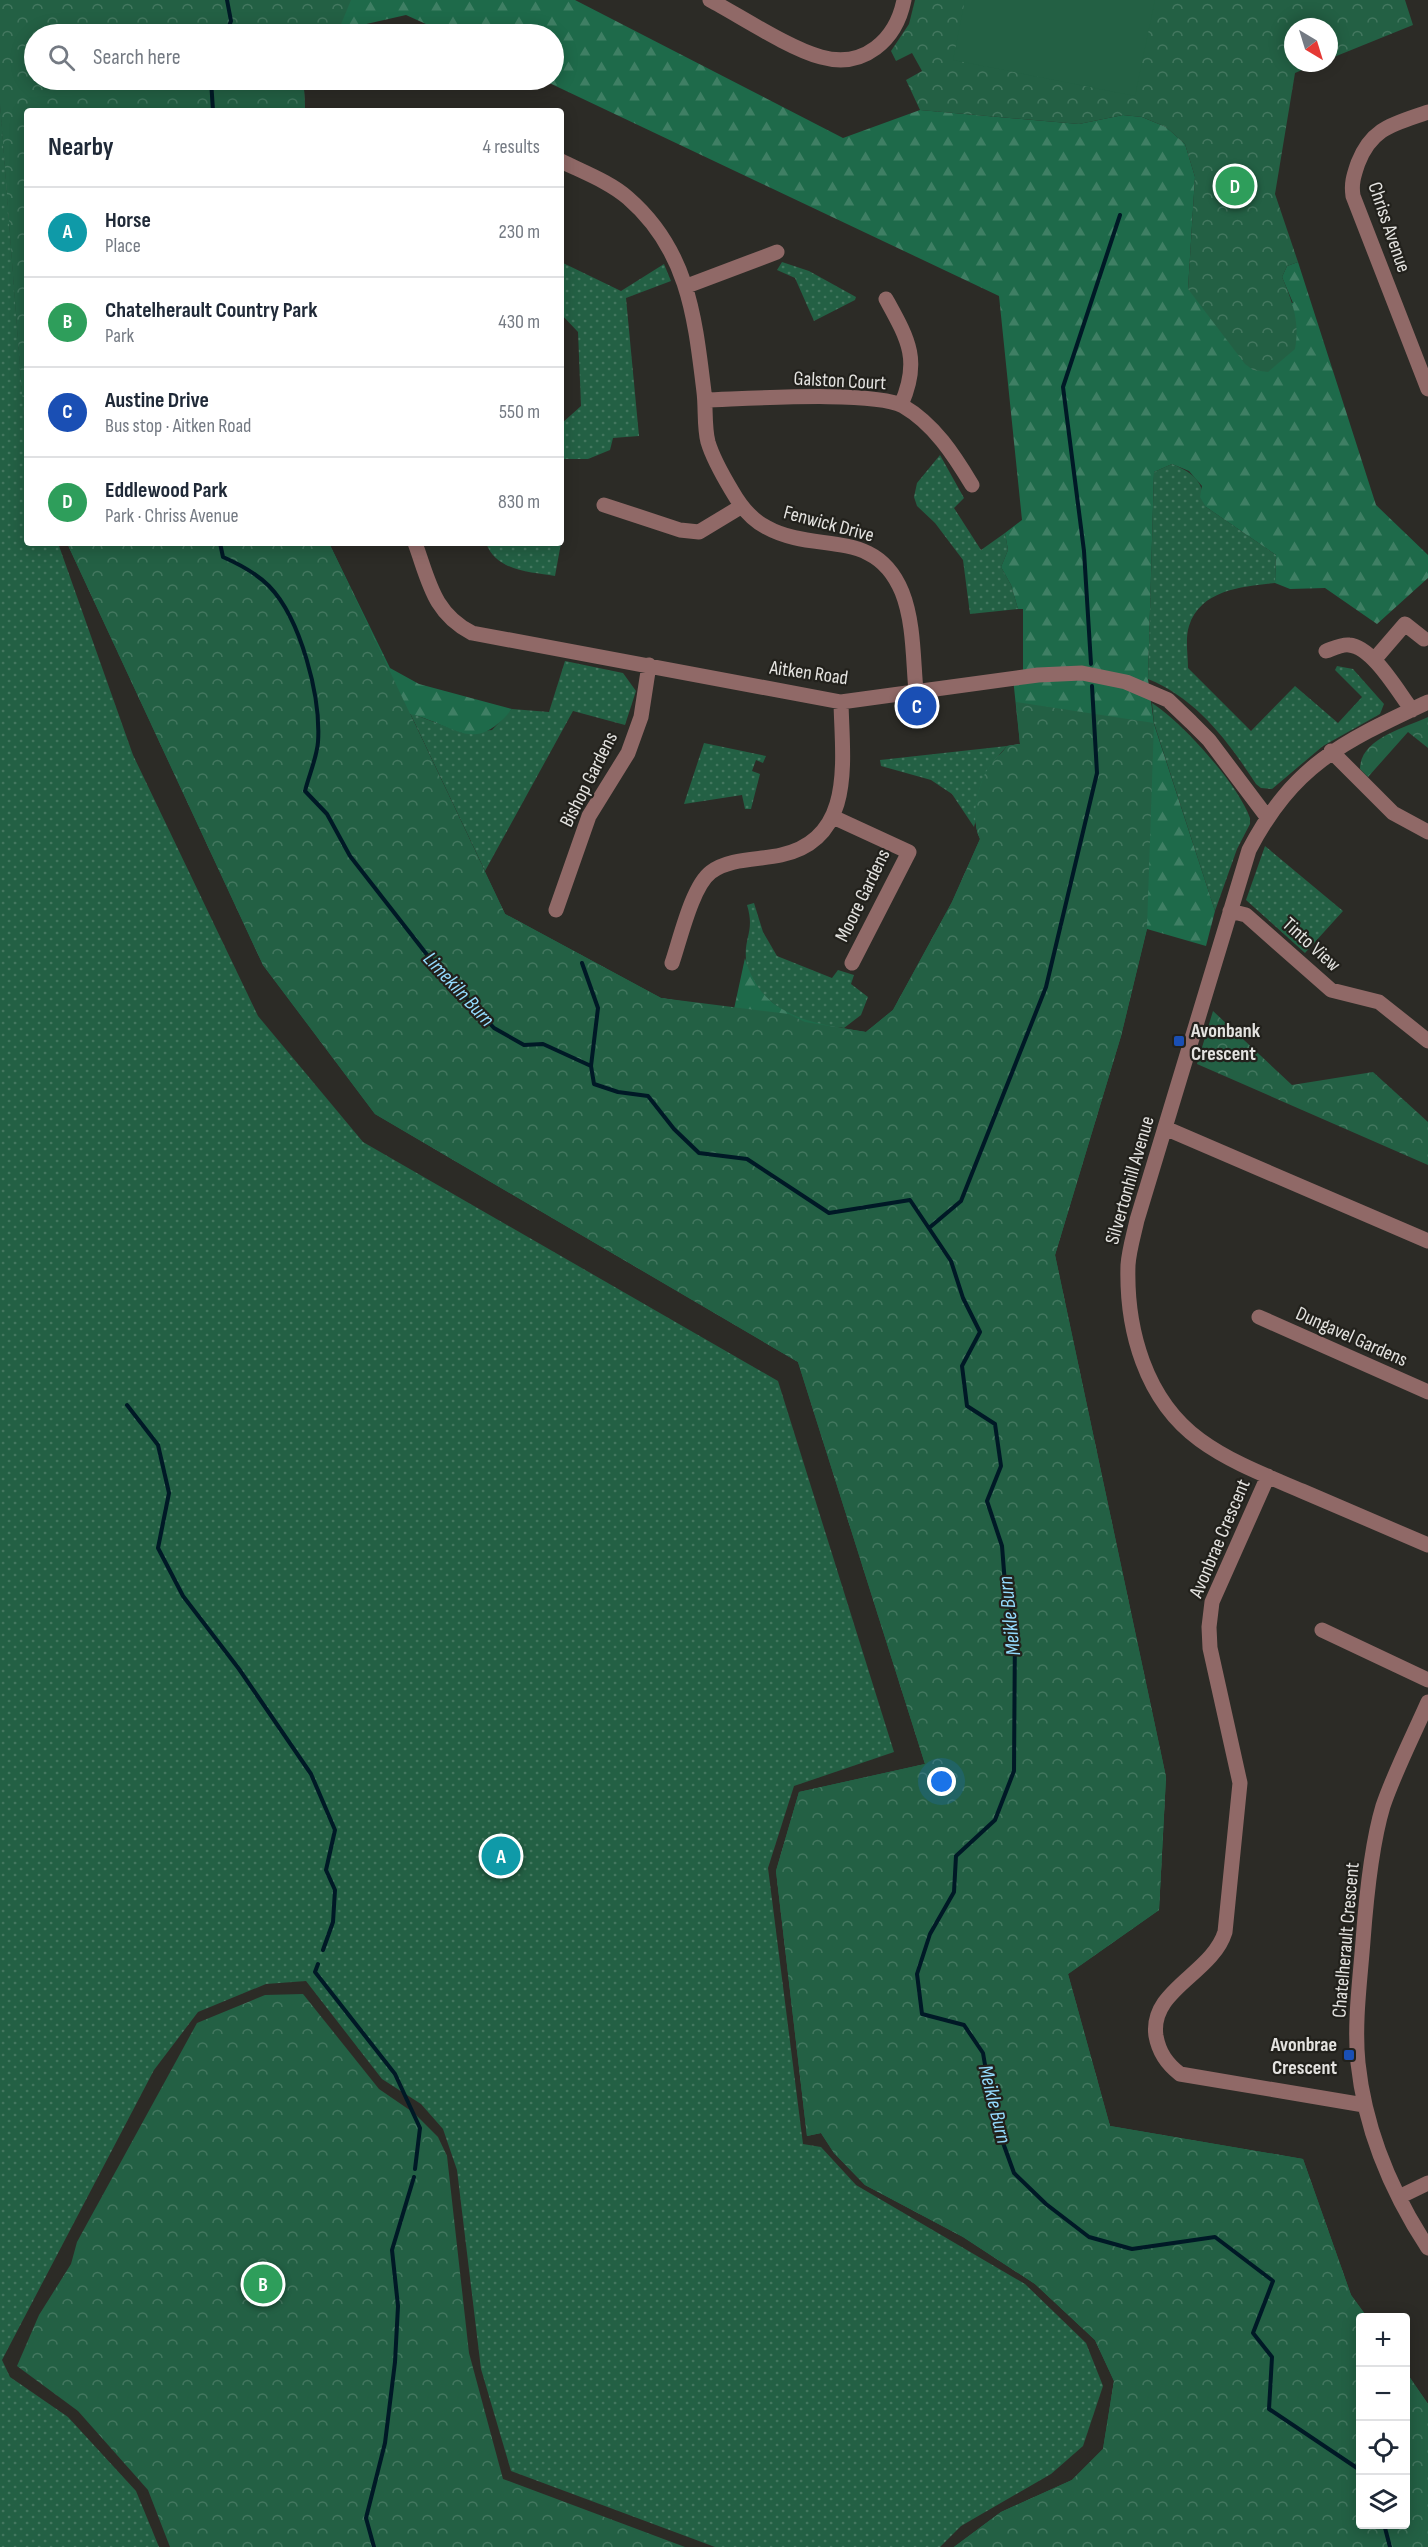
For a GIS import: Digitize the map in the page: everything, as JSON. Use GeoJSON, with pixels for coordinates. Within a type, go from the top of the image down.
{"type":"FeatureCollection","features":[{"type":"Feature","properties":{"kind":"street"},"geometry":{"type":"LineString","coordinates":[[710,0],[803,50],[834,59],[862,55],[888,38],[901,15],[904,0]]}},
{"type":"Feature","properties":{"kind":"street","name":"Chriss Avenue"},"geometry":{"type":"LineString","coordinates":[[1428,112],[1376,134],[1366,144],[1351,184],[1353,196],[1425,370],[1428,389]]}},
{"type":"Feature","properties":{"kind":"street"},"geometry":{"type":"LineString","coordinates":[[564,163],[627,197],[648,218],[665,243],[687,286],[777,252]]}},
{"type":"Feature","properties":{"kind":"street","name":"Fenwick Drive"},"geometry":{"type":"LineString","coordinates":[[687,286],[705,400],[708,441],[719,468],[742,506],[765,527],[791,537],[869,552],[886,565],[903,595],[916,691]]}},
{"type":"Feature","properties":{"kind":"street"},"geometry":{"type":"LineString","coordinates":[[886,299],[908,342],[912,360],[910,386],[901,405]]}},
{"type":"Feature","properties":{"kind":"street","name":"Galston Court"},"geometry":{"type":"LineString","coordinates":[[705,400],[860,398],[901,405],[939,436],[972,485]]}},
{"type":"Feature","properties":{"kind":"street"},"geometry":{"type":"LineString","coordinates":[[604,505],[681,530],[699,532],[742,506]]}},
{"type":"Feature","properties":{"kind":"street","name":"Aitken Road"},"geometry":{"type":"LineString","coordinates":[[416,546],[437,603],[453,624],[472,633],[841,702],[1038,675],[1082,673],[1126,682],[1168,700],[1191,722],[1209,740],[1267,817]]}},
{"type":"Feature","properties":{"kind":"street"},"geometry":{"type":"LineString","coordinates":[[1374,660],[1405,624],[1424,639]]}},
{"type":"Feature","properties":{"kind":"street"},"geometry":{"type":"LineString","coordinates":[[1326,651],[1348,644],[1362,650],[1374,660],[1412,710]]}},
{"type":"Feature","properties":{"kind":"street","name":"Bishop Gardens"},"geometry":{"type":"LineString","coordinates":[[556,910],[589,816],[628,753],[641,717],[650,665]]}},
{"type":"Feature","properties":{"kind":"street"},"geometry":{"type":"LineString","coordinates":[[672,963],[697,891],[709,873],[726,863],[794,851],[809,843],[834,818],[842,784],[841,702]]}},
{"type":"Feature","properties":{"kind":"street","name":"Silvertonhill Avenue"},"geometry":{"type":"LineString","coordinates":[[1428,702],[1337,748],[1284,793],[1267,817],[1249,850],[1137,1220],[1128,1262],[1129,1305],[1137,1349],[1148,1378],[1174,1415],[1199,1439],[1268,1476],[1428,1545]]}},
{"type":"Feature","properties":{"kind":"street"},"geometry":{"type":"LineString","coordinates":[[1337,748],[1393,813],[1428,832]]}},
{"type":"Feature","properties":{"kind":"street","name":"Moore Gardens"},"geometry":{"type":"LineString","coordinates":[[834,818],[909,852],[852,963]]}},
{"type":"Feature","properties":{"kind":"street","name":"Tinto View"},"geometry":{"type":"LineString","coordinates":[[1230,911],[1246,915],[1331,990],[1379,1002],[1428,1041]]}},
{"type":"Feature","properties":{"kind":"street"},"geometry":{"type":"LineString","coordinates":[[1165,1128],[1428,1241]]}},
{"type":"Feature","properties":{"kind":"street","name":"Dungavel Gardens"},"geometry":{"type":"LineString","coordinates":[[1259,1317],[1428,1392]]}},
{"type":"Feature","properties":{"kind":"street","name":"Avonbrae Crescent"},"geometry":{"type":"LineString","coordinates":[[1268,1476],[1212,1602],[1209,1627],[1210,1648],[1240,1783],[1225,1932],[1221,1945],[1212,1959],[1161,2005],[1156,2018],[1156,2037],[1164,2059],[1180,2074],[1364,2105]]}},
{"type":"Feature","properties":{"kind":"street"},"geometry":{"type":"LineString","coordinates":[[1322,1630],[1428,1680]]}},
{"type":"Feature","properties":{"kind":"street","name":"Chatelherault Crescent"},"geometry":{"type":"LineString","coordinates":[[1428,1702],[1383,1807],[1366,1896],[1358,2022],[1358,2062],[1364,2105],[1384,2167],[1428,2248]]}},
{"type":"Feature","properties":{"kind":"street"},"geometry":{"type":"LineString","coordinates":[[1399,2197],[1428,2183]]}},
{"type":"Feature","properties":{"kind":"green space"},"geometry":{"type":"Polygon","coordinates":[[[0,0],[575,0],[843,138],[920,110],[1079,124],[1123,115],[1142,117],[1166,127],[1185,144],[1195,177],[1188,289],[1293,303],[1282,277],[1287,266],[1298,262],[1376,505],[1428,555],[1428,578],[1377,624],[1325,588],[1290,589],[1275,583],[1276,555],[1206,507],[1200,497],[1202,486],[1189,471],[1172,464],[1154,472],[1148,679],[1154,724],[1215,911],[1206,946],[1147,929],[1121,1036],[1055,1255],[1166,1777],[1159,1910],[1068,1974],[1110,2126],[1303,2159],[1351,2295],[1364,2313],[1356,2313],[1356,2529],[1410,2529],[1410,2378],[1428,2404],[1428,2547],[954,2547],[1001,2512],[1072,2480],[1103,2449],[1114,2381],[1095,2340],[1035,2284],[963,2237],[865,2185],[834,2153],[821,2133],[807,2136],[776,1871],[799,1792],[925,1764],[798,1362],[375,1114],[263,965],[68,546],[330,546],[390,668],[419,684],[512,709],[499,723],[486,731],[475,734],[452,730],[410,714],[505,914],[661,998],[734,1009],[745,958],[753,978],[764,994],[777,1006],[809,1021],[866,1032],[893,1010],[952,902],[980,839],[975,811],[986,772],[1007,746],[1020,744],[1013,678],[1023,677],[1023,609],[1018,609],[1011,585],[1001,567],[1008,550],[1005,533],[1022,520],[999,296],[564,90],[564,24],[426,24],[406,15],[366,24],[24,24],[24,90],[304,90],[305,108],[24,108],[24,417],[0,101],[0,0]]]}},
{"type":"Feature","properties":{"kind":"green space"},"geometry":{"type":"Polygon","coordinates":[[[0,0],[351,0],[341,24],[24,24],[24,90],[304,90],[305,108],[24,108],[24,417],[0,101],[0,0]]]}},
{"type":"Feature","properties":{"kind":"green space"},"geometry":{"type":"Polygon","coordinates":[[[915,0],[1405,0],[1413,25],[1338,55],[1338,18],[1284,18],[1284,72],[1297,72],[1295,73],[1275,194],[1298,262],[1287,266],[1282,277],[1294,313],[1297,330],[1295,349],[1268,372],[1253,370],[1245,364],[1188,289],[1195,177],[1185,144],[1166,127],[1142,117],[1123,115],[1079,124],[920,110],[906,80],[922,71],[912,53],[896,61],[891,51],[909,24],[915,0]]]}},
{"type":"Feature","properties":{"kind":"green space"},"geometry":{"type":"Polygon","coordinates":[[[965,0],[1155,0],[1135,96],[953,60],[965,0]]]}},
{"type":"Feature","properties":{"kind":"green space"},"geometry":{"type":"Polygon","coordinates":[[[0,101],[24,417],[24,546],[59,546],[133,755],[258,1016],[363,1142],[778,1381],[894,1752],[794,1786],[768,1868],[803,2144],[821,2147],[856,2185],[1025,2284],[1086,2343],[1103,2386],[1083,2446],[1051,2474],[961,2526],[940,2547],[715,2547],[511,2471],[481,2369],[457,2170],[443,2129],[421,2104],[382,2079],[306,1981],[266,1984],[198,2012],[154,2070],[2,2360],[10,2377],[68,2417],[136,2491],[159,2547],[0,2547],[0,101]]]}},
{"type":"Feature","properties":{"kind":"green space"},"geometry":{"type":"Polygon","coordinates":[[[782,262],[809,271],[856,297],[855,300],[814,321],[795,278],[777,270],[782,262]]]}},
{"type":"Feature","properties":{"kind":"green space"},"geometry":{"type":"Polygon","coordinates":[[[564,263],[621,291],[664,264],[671,281],[626,298],[639,436],[613,438],[610,450],[588,459],[564,459],[564,421],[581,406],[578,332],[564,317],[564,263]]]}},
{"type":"Feature","properties":{"kind":"green space"},"geometry":{"type":"Polygon","coordinates":[[[940,455],[964,498],[954,508],[981,550],[1005,533],[1008,550],[1001,567],[1011,585],[1018,609],[970,614],[963,560],[935,523],[917,506],[914,497],[917,483],[940,455]]]}},
{"type":"Feature","properties":{"kind":"green space"},"geometry":{"type":"Polygon","coordinates":[[[1172,464],[1187,471],[1196,479],[1206,507],[1276,555],[1275,583],[1224,592],[1203,604],[1195,614],[1187,636],[1188,668],[1251,731],[1295,686],[1338,723],[1362,697],[1335,670],[1337,666],[1353,669],[1384,704],[1380,714],[1323,746],[1272,789],[1261,788],[1256,784],[1222,737],[1196,710],[1166,687],[1148,679],[1154,472],[1172,464]]]}},
{"type":"Feature","properties":{"kind":"green space"},"geometry":{"type":"Polygon","coordinates":[[[68,546],[330,546],[505,914],[661,998],[789,1014],[805,1022],[866,1032],[893,1010],[952,902],[980,839],[975,811],[982,781],[993,762],[1007,746],[1020,744],[1016,702],[1154,723],[1147,928],[1121,1036],[1055,1255],[1166,1777],[1159,1910],[1068,1974],[1110,2126],[1303,2159],[1351,2295],[1364,2313],[1356,2313],[1356,2529],[1410,2529],[1410,2378],[1428,2404],[1428,2547],[954,2547],[1001,2512],[1072,2480],[1103,2449],[1114,2381],[1095,2340],[1035,2284],[963,2237],[865,2185],[834,2153],[821,2133],[807,2136],[776,1871],[799,1792],[925,1764],[798,1362],[375,1114],[263,965],[68,546]]]}},
{"type":"Feature","properties":{"kind":"green space"},"geometry":{"type":"Polygon","coordinates":[[[488,546],[560,546],[555,576],[506,565],[488,546]]]}},
{"type":"Feature","properties":{"kind":"green space"},"geometry":{"type":"Polygon","coordinates":[[[565,661],[623,673],[636,691],[625,725],[573,711],[485,871],[410,713],[463,733],[492,730],[512,709],[549,712],[565,661]]]}},
{"type":"Feature","properties":{"kind":"green space"},"geometry":{"type":"Polygon","coordinates":[[[1152,703],[1178,724],[1208,755],[1234,788],[1250,818],[1250,824],[1237,849],[1215,911],[1154,723],[1152,703]]]}},
{"type":"Feature","properties":{"kind":"green space"},"geometry":{"type":"Polygon","coordinates":[[[1428,717],[1428,748],[1408,732],[1368,777],[1360,769],[1367,750],[1375,742],[1396,730],[1428,717]]]}},
{"type":"Feature","properties":{"kind":"green space"},"geometry":{"type":"Polygon","coordinates":[[[704,743],[766,756],[763,763],[756,760],[752,771],[760,774],[751,809],[745,809],[742,795],[684,804],[704,743]]]}},
{"type":"Feature","properties":{"kind":"green space"},"geometry":{"type":"Polygon","coordinates":[[[1007,746],[991,764],[974,827],[952,794],[931,780],[881,766],[880,760],[1007,746]]]}},
{"type":"Feature","properties":{"kind":"green space"},"geometry":{"type":"Polygon","coordinates":[[[1265,846],[1343,911],[1305,953],[1246,900],[1265,846]]]}},
{"type":"Feature","properties":{"kind":"green space"},"geometry":{"type":"Polygon","coordinates":[[[754,903],[763,932],[777,956],[832,978],[838,970],[854,975],[851,984],[868,997],[861,1015],[844,1028],[813,1024],[794,1017],[766,997],[752,979],[746,959],[750,928],[747,905],[754,903]]]}},
{"type":"Feature","properties":{"kind":"green space"},"geometry":{"type":"Polygon","coordinates":[[[1213,1011],[1292,1085],[1373,1072],[1428,1122],[1428,1165],[1197,1064],[1213,1011]]]}},
{"type":"Feature","properties":{"kind":"green space"},"geometry":{"type":"Polygon","coordinates":[[[303,1994],[379,2089],[414,2113],[438,2137],[447,2156],[469,2353],[503,2479],[685,2547],[170,2547],[148,2490],[78,2411],[17,2366],[39,2315],[71,2264],[77,2242],[197,2023],[265,1995],[303,1994]]]}},
{"type":"Feature","properties":{"kind":"waterway","name":"Limekiln Burn"},"geometry":{"type":"LineString","coordinates":[[227,0],[230,24]]}},
{"type":"Feature","properties":{"kind":"waterway","name":"Limekiln Burn"},"geometry":{"type":"LineString","coordinates":[[212,90],[213,108]]}},
{"type":"Feature","properties":{"kind":"waterway"},"geometry":{"type":"LineString","coordinates":[[1091,664],[1084,551],[1063,387],[1120,215]]}},
{"type":"Feature","properties":{"kind":"waterway","name":"Meikle Burn"},"geometry":{"type":"LineString","coordinates":[[221,546],[223,557],[259,577],[280,600],[291,618],[307,660],[316,703],[318,742],[305,791],[327,814],[350,856],[428,956],[494,1028],[524,1045],[543,1044],[591,1066],[594,1084],[618,1092],[648,1096],[674,1129],[699,1153],[747,1159],[829,1213],[910,1200],[951,1261],[963,1298],[980,1332],[962,1366],[967,1406],[995,1424],[1001,1466],[987,1501],[1002,1546],[1005,1584],[1015,1626],[1014,1771],[995,1820],[956,1856],[954,1892],[930,1934],[917,1974],[922,2014],[964,2025],[983,2053],[994,2118],[1014,2173],[1046,2204],[1089,2237],[1132,2249],[1215,2237],[1273,2281],[1253,2333],[1272,2357],[1269,2409],[1356,2467]]}},
{"type":"Feature","properties":{"kind":"waterway"},"geometry":{"type":"LineString","coordinates":[[929,1228],[961,1201],[1046,987],[1097,773],[1092,686]]}},
{"type":"Feature","properties":{"kind":"waterway"},"geometry":{"type":"LineString","coordinates":[[582,963],[598,1008],[591,1066]]}},
{"type":"Feature","properties":{"kind":"waterway"},"geometry":{"type":"LineString","coordinates":[[127,1405],[158,1445],[169,1493],[158,1548],[183,1596],[239,1669],[311,1774],[335,1830],[326,1870],[335,1890],[333,1922],[323,1950]]}},
{"type":"Feature","properties":{"kind":"waterway"},"geometry":{"type":"LineString","coordinates":[[318,1964],[315,1972],[395,2074],[420,2128],[415,2169]]}},
{"type":"Feature","properties":{"kind":"waterway"},"geometry":{"type":"LineString","coordinates":[[374,2547],[366,2518],[385,2443],[395,2362],[398,2306],[392,2250],[414,2177]]}},
{"type":"Feature","properties":{"kind":"waterway","name":"Meikle Burn"},"geometry":{"type":"LineString","coordinates":[[1385,2529],[1390,2547]]}},
{"type":"Feature","properties":{"kind":"place","name":"Eddlewood Park"},"geometry":{"type":"Point","coordinates":[1235,186]}},
{"type":"Feature","properties":{"kind":"place","name":"Austine Drive"},"geometry":{"type":"Point","coordinates":[917,706]}},
{"type":"Feature","properties":{"kind":"place","name":"Avonbank Crescent"},"geometry":{"type":"Point","coordinates":[1179,1041]}},
{"type":"Feature","properties":{"kind":"place","name":"Horse"},"geometry":{"type":"Point","coordinates":[501,1856]}},
{"type":"Feature","properties":{"kind":"place","name":"Avonbrae Crescent"},"geometry":{"type":"Point","coordinates":[1349,2055]}},
{"type":"Feature","properties":{"kind":"place","name":"Chatelherault Country Park"},"geometry":{"type":"Point","coordinates":[263,2284]}}]}
